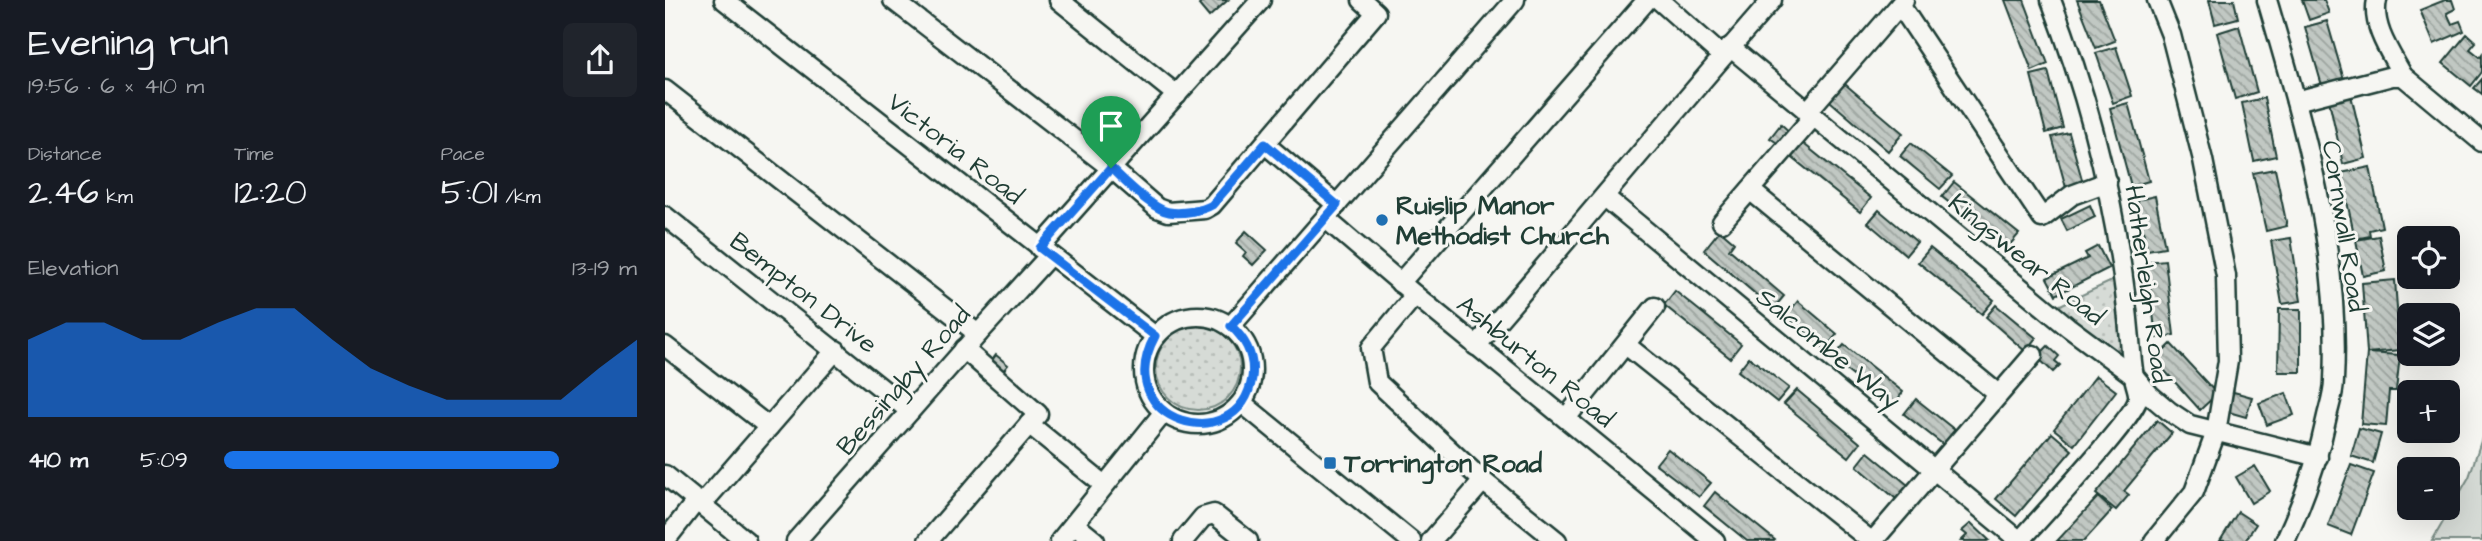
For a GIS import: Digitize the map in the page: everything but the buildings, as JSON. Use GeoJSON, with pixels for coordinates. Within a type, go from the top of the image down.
{"type":"FeatureCollection","features":[{"type":"Feature","properties":{"kind":"street","name":"Victoria Road"},"geometry":{"type":"LineString","coordinates":[[724,0],[1155,336]]}},
{"type":"Feature","properties":{"kind":"street"},"geometry":{"type":"LineString","coordinates":[[893,0],[1111,168],[1157,208],[1168,212],[1205,209],[1212,205],[1376,13],[1361,0]]}},
{"type":"Feature","properties":{"kind":"street"},"geometry":{"type":"LineString","coordinates":[[1059,0],[1177,94]]}},
{"type":"Feature","properties":{"kind":"street"},"geometry":{"type":"LineString","coordinates":[[1231,326],[1515,0]]}},
{"type":"Feature","properties":{"kind":"street"},"geometry":{"type":"LineString","coordinates":[[1400,283],[1647,0]]}},
{"type":"Feature","properties":{"kind":"street","name":"Kingswear Road"},"geometry":{"type":"LineString","coordinates":[[1659,0],[1810,114],[2068,327],[2133,376],[2150,396],[2169,411],[2190,425],[2318,457]]}},
{"type":"Feature","properties":{"kind":"street"},"geometry":{"type":"LineString","coordinates":[[1476,346],[1772,0]]}},
{"type":"Feature","properties":{"kind":"street","name":"Hatherleigh Road"},"geometry":{"type":"LineString","coordinates":[[2020,541],[2132,411],[2138,399],[2133,376],[2121,249],[2107,182],[2051,0]]}},
{"type":"Feature","properties":{"kind":"street"},"geometry":{"type":"LineString","coordinates":[[2154,541],[2194,492],[2215,432],[2228,361],[2226,276],[2203,160],[2171,35],[2157,0]]}},
{"type":"Feature","properties":{"kind":"street","name":"Cornwall Road"},"geometry":{"type":"LineString","coordinates":[[2267,0],[2316,181],[2334,298],[2334,382],[2318,457],[2300,509],[2284,541]]}},
{"type":"Feature","properties":{"kind":"street"},"geometry":{"type":"LineString","coordinates":[[2377,0],[2379,26],[2403,76],[2482,142]]}},
{"type":"Feature","properties":{"kind":"street"},"geometry":{"type":"LineString","coordinates":[[1722,222],[1902,2],[2042,218],[2072,195],[2107,182]]}},
{"type":"Feature","properties":{"kind":"street","name":"Bessingby Road"},"geometry":{"type":"LineString","coordinates":[[796,541],[978,334],[1111,168],[1253,3]]}},
{"type":"Feature","properties":{"kind":"street"},"geometry":{"type":"LineString","coordinates":[[2296,101],[2392,76],[2403,76]]}},
{"type":"Feature","properties":{"kind":"street"},"geometry":{"type":"LineString","coordinates":[[665,90],[978,334]]}},
{"type":"Feature","properties":{"kind":"street","name":"Ashburton Road"},"geometry":{"type":"LineString","coordinates":[[1265,144],[1400,283],[1715,541]]}},
{"type":"Feature","properties":{"kind":"street"},"geometry":{"type":"LineString","coordinates":[[1750,190],[1999,394]]}},
{"type":"Feature","properties":{"kind":"street","name":"Salcombe Way"},"geometry":{"type":"LineString","coordinates":[[1605,197],[2020,541]]}},
{"type":"Feature","properties":{"kind":"street","name":"Bempton Drive"},"geometry":{"type":"LineString","coordinates":[[665,216],[910,411]]}},
{"type":"Feature","properties":{"kind":"street"},"geometry":{"type":"LineString","coordinates":[[1415,295],[1371,348],[1377,382],[1483,481],[1557,541]]}},
{"type":"Feature","properties":{"kind":"street"},"geometry":{"type":"LineString","coordinates":[[1566,418],[1655,307]]}},
{"type":"Feature","properties":{"kind":"street"},"geometry":{"type":"LineString","coordinates":[[1196,315],[1212,317],[1231,326],[1241,335],[1250,351],[1253,369],[1250,387],[1242,403],[1229,415],[1213,422],[1196,424],[1179,421],[1164,412],[1149,392],[1144,368],[1147,351],[1155,336],[1167,325],[1196,315]]}},
{"type":"Feature","properties":{"kind":"street"},"geometry":{"type":"LineString","coordinates":[[1626,345],[1872,541],[2033,355]]}},
{"type":"Feature","properties":{"kind":"street"},"geometry":{"type":"LineString","coordinates":[[665,346],[769,427]]}},
{"type":"Feature","properties":{"kind":"street"},"geometry":{"type":"LineString","coordinates":[[927,541],[1038,414],[964,349]]}},
{"type":"Feature","properties":{"kind":"street"},"geometry":{"type":"LineString","coordinates":[[665,541],[836,350]]}},
{"type":"Feature","properties":{"kind":"street"},"geometry":{"type":"LineString","coordinates":[[1242,403],[1411,541]]}},
{"type":"Feature","properties":{"kind":"street"},"geometry":{"type":"LineString","coordinates":[[1060,541],[1164,412]]}},
{"type":"Feature","properties":{"kind":"street"},"geometry":{"type":"LineString","coordinates":[[1029,425],[1104,485]]}},
{"type":"Feature","properties":{"kind":"street"},"geometry":{"type":"LineString","coordinates":[[665,475],[746,541]]}},
{"type":"Feature","properties":{"kind":"street"},"geometry":{"type":"LineString","coordinates":[[1431,541],[1483,481]]}},
{"type":"Feature","properties":{"kind":"street"},"geometry":{"type":"LineString","coordinates":[[1183,541],[1203,517],[1214,514],[1248,541]]}},
{"type":"Feature","properties":{"kind":"street"},"geometry":{"type":"LineString","coordinates":[[1074,524],[1095,541]]}},
{"type":"Feature","properties":{"kind":"shaded area"},"geometry":{"type":"Polygon","coordinates":[[[2114,280],[2122,347],[2114,351],[2058,306],[2114,280]]]}},
{"type":"Feature","properties":{"kind":"shaded area"},"geometry":{"type":"Polygon","coordinates":[[[1190,326],[1206,326],[1222,333],[1233,344],[1240,360],[1237,384],[1228,398],[1206,410],[1190,410],[1174,403],[1163,392],[1156,376],[1156,360],[1163,344],[1174,333],[1190,326]]]}},
{"type":"Feature","properties":{"kind":"shaded area"},"geometry":{"type":"Polygon","coordinates":[[[2482,438],[2482,541],[2432,541],[2444,520],[2460,520],[2460,493],[2469,477],[2482,438]]]}},
{"type":"Feature","properties":{"kind":"place","name":"Ruislip Manor Methodist Church"},"geometry":{"type":"Point","coordinates":[1382,220]}},
{"type":"Feature","properties":{"kind":"place","name":"Torrington Road"},"geometry":{"type":"Point","coordinates":[1330,463]}},
{"type":"Feature","properties":{"kind":"route"},"geometry":{"type":"LineString","coordinates":[[1265,144],[1337,205],[1231,326],[1241,335],[1250,351],[1253,369],[1250,387],[1242,403],[1229,415],[1213,422],[1196,424],[1179,421],[1164,412],[1153,400],[1146,384],[1144,368],[1147,351],[1155,336],[1040,248],[1111,168],[1157,208],[1168,212],[1205,209],[1212,205],[1265,144]]}}]}
